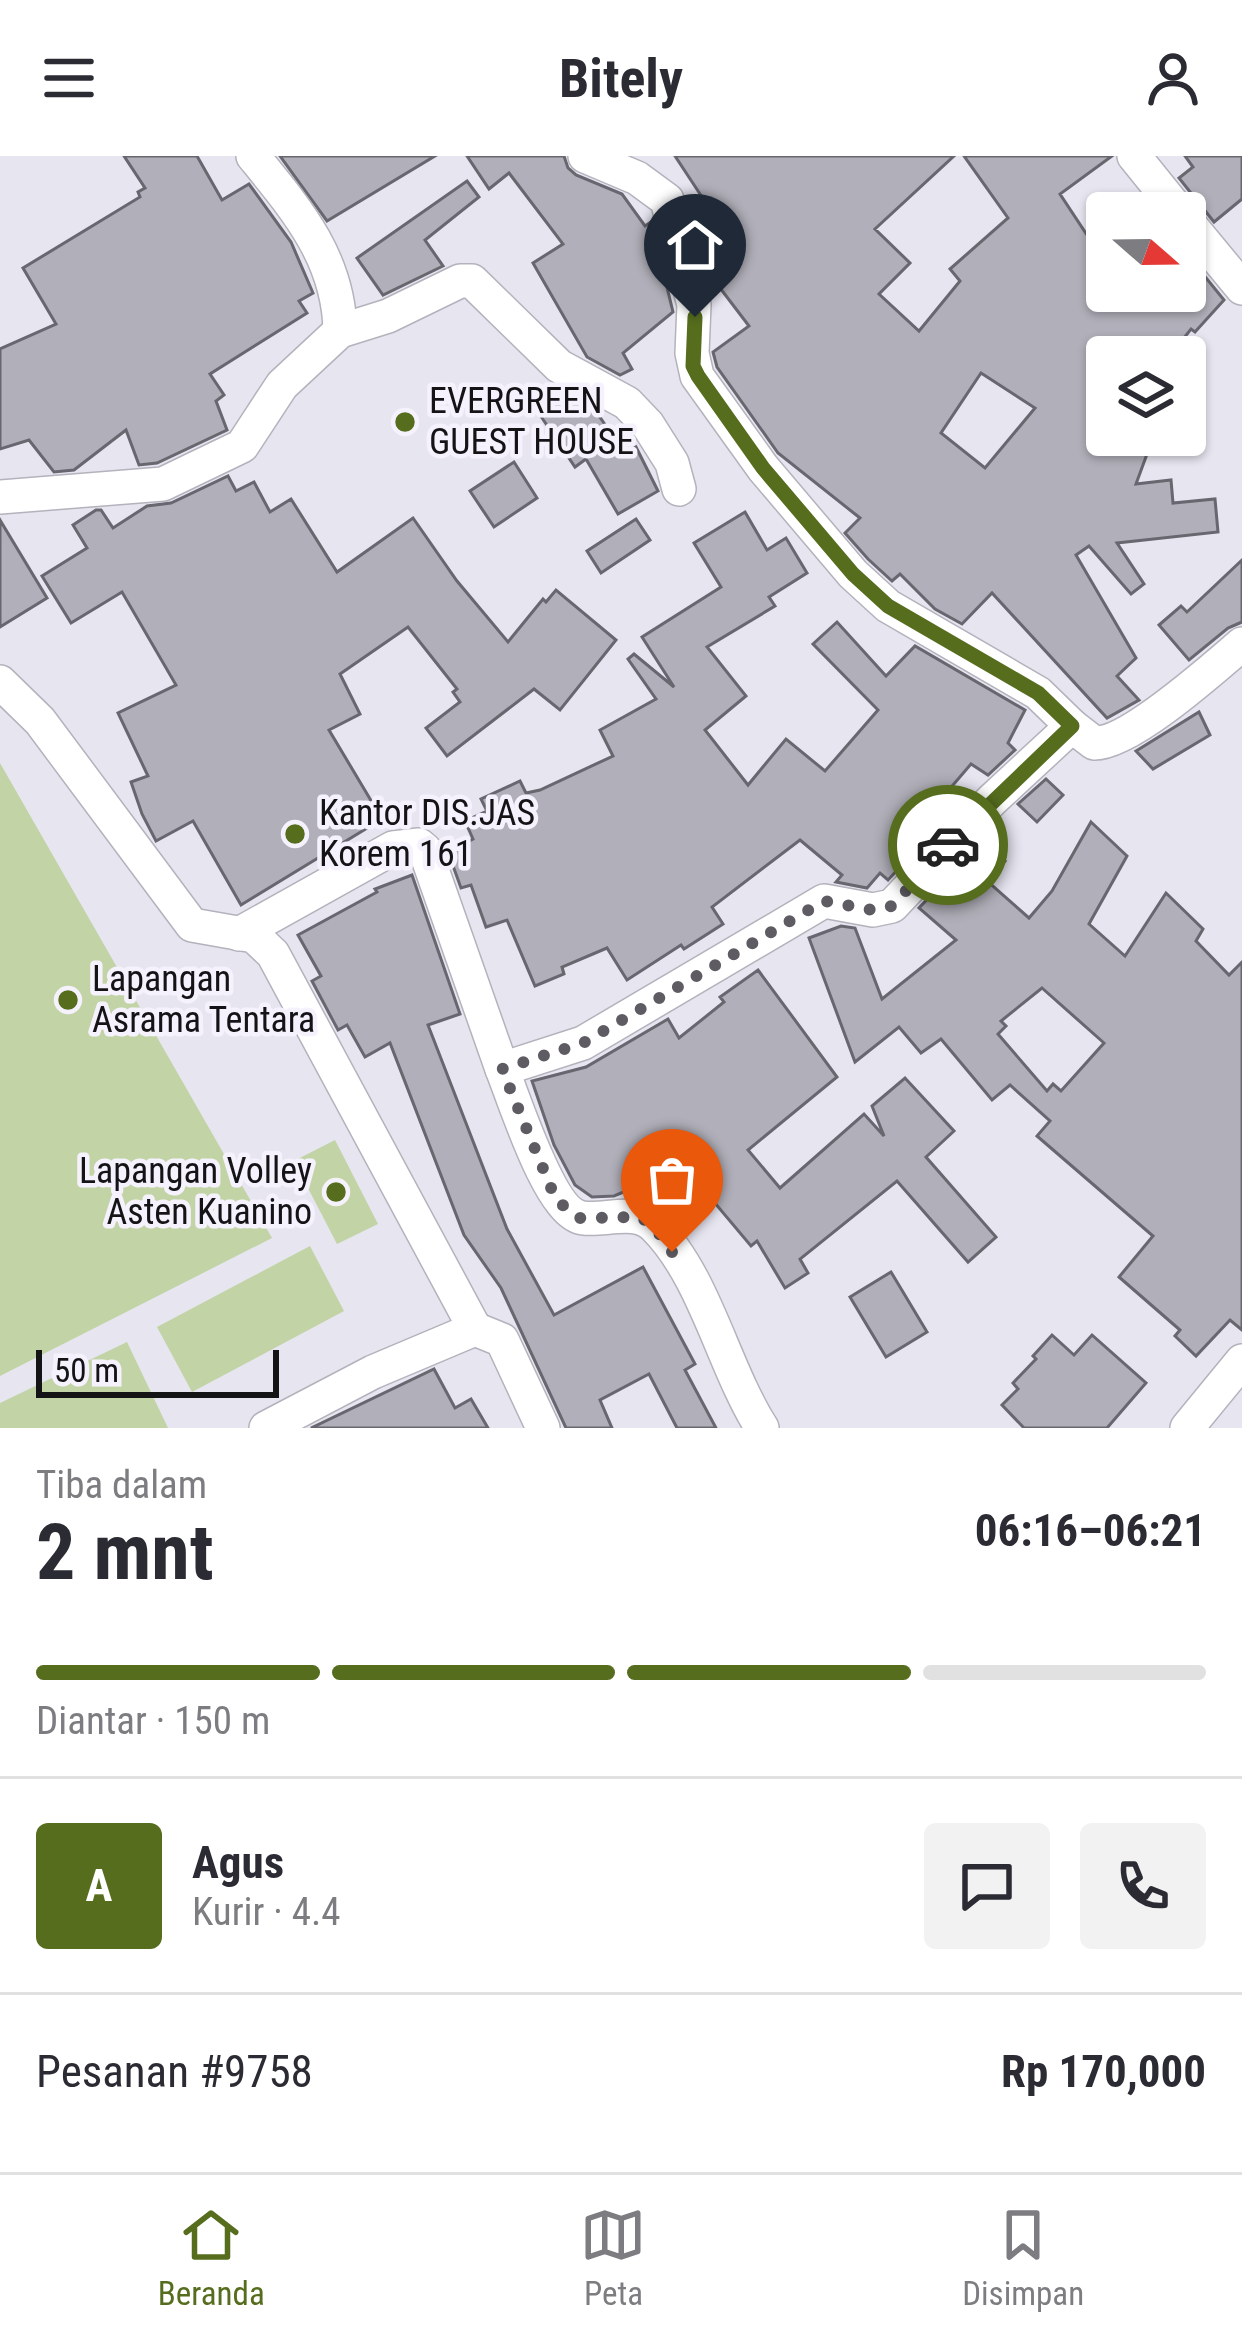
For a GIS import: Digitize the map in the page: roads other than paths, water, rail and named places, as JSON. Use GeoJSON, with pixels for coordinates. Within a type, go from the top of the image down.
{"type":"FeatureCollection","features":[{"type":"Feature","properties":{"kind":"street"},"geometry":{"type":"LineString","coordinates":[[253,156],[302,218],[328,261],[340,298],[340,331]]}},
{"type":"Feature","properties":{"kind":"street"},"geometry":{"type":"LineString","coordinates":[[585,156],[637,178],[667,200],[694,304],[692,352],[698,376],[763,468],[853,574],[888,606],[1038,693],[1094,743],[1110,742],[1182,696],[1242,644]]}},
{"type":"Feature","properties":{"kind":"street"},"geometry":{"type":"LineString","coordinates":[[1134,156],[1163,192]]}},
{"type":"Feature","properties":{"kind":"street"},"geometry":{"type":"LineString","coordinates":[[1206,244],[1242,288]]}},
{"type":"Feature","properties":{"kind":"street"},"geometry":{"type":"LineString","coordinates":[[0,497],[149,486],[183,475],[242,446],[281,385],[340,331],[388,316],[460,281],[472,281],[559,365],[638,414],[662,443],[679,489]]}},
{"type":"Feature","properties":{"kind":"street"},"geometry":{"type":"LineString","coordinates":[[0,682],[40,721],[192,925],[262,941],[272,954],[475,1329]]}},
{"type":"Feature","properties":{"kind":"street"},"geometry":{"type":"LineString","coordinates":[[502,1069],[583,1043],[824,901],[873,910],[892,906],[976,816],[1072,726]]}},
{"type":"Feature","properties":{"kind":"street"},"geometry":{"type":"LineString","coordinates":[[239,934],[393,848],[419,845],[556,1200],[580,1218],[640,1217],[653,1225],[691,1279],[739,1392],[762,1428]]}},
{"type":"Feature","properties":{"kind":"street"},"geometry":{"type":"LineString","coordinates":[[266,1428],[373,1372],[475,1329],[502,1340],[543,1428]]}},
{"type":"Feature","properties":{"kind":"street"},"geometry":{"type":"LineString","coordinates":[[1187,1428],[1242,1361]]}},
{"type":"Feature","properties":{"kind":"place","name":"EVERGREEN GUEST HOUSE"},"geometry":{"type":"Point","coordinates":[405,422]}},
{"type":"Feature","properties":{"kind":"place","name":"Kantor DIS.JAS Korem 161"},"geometry":{"type":"Point","coordinates":[295,834]}},
{"type":"Feature","properties":{"kind":"place","name":"Lapangan Asrama Tentara"},"geometry":{"type":"Point","coordinates":[68,1000]}},
{"type":"Feature","properties":{"kind":"place","name":"Lapangan Volley Asten Kuanino"},"geometry":{"type":"Point","coordinates":[336,1192]}}]}
